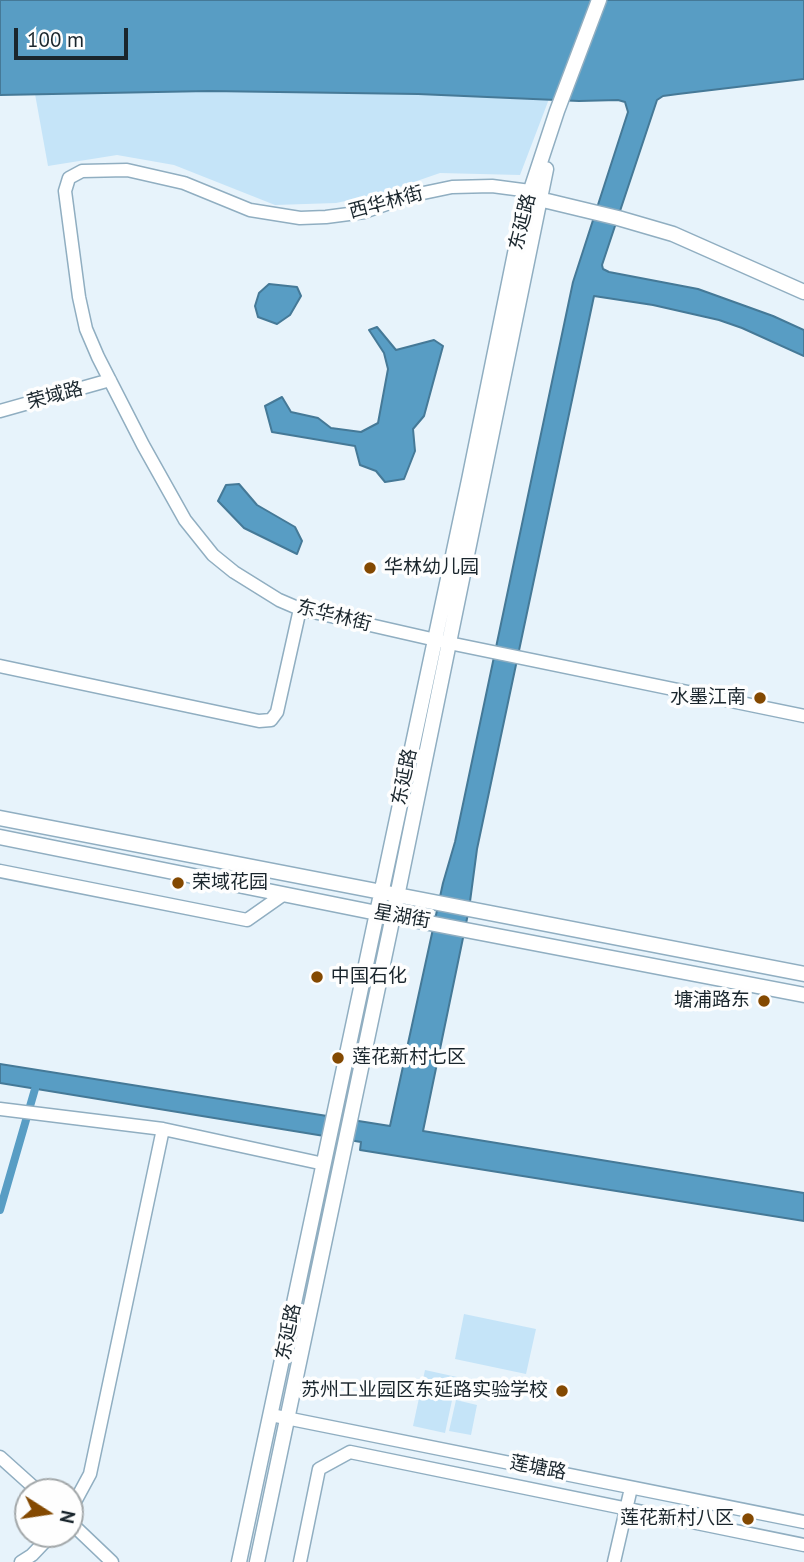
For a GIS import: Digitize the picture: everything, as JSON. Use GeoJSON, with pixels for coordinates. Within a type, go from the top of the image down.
{"type":"FeatureCollection","features":[{"type":"Feature","properties":{"kind":"main road","name":"东延路"},"geometry":{"type":"LineString","coordinates":[[239,1562],[433,640],[536,194],[599,0]]}},
{"type":"Feature","properties":{"kind":"main road","name":"东延路"},"geometry":{"type":"LineString","coordinates":[[561,111],[608,0]]}},
{"type":"Feature","properties":{"kind":"main road","name":"东延路"},"geometry":{"type":"LineString","coordinates":[[257,1562],[398,895],[536,194]]}},
{"type":"Feature","properties":{"kind":"main road","name":"西华林街"},"geometry":{"type":"LineString","coordinates":[[536,194],[684,230],[804,283]]}},
{"type":"Feature","properties":{"kind":"main road","name":"西华林街"},"geometry":{"type":"LineString","coordinates":[[620,214],[804,292]]}},
{"type":"Feature","properties":{"kind":"main road","name":"星湖街"},"geometry":{"type":"LineString","coordinates":[[0,818],[804,974]]}},
{"type":"Feature","properties":{"kind":"main road","name":"星湖街"},"geometry":{"type":"LineString","coordinates":[[0,837],[804,995]]}},
{"type":"Feature","properties":{"kind":"street","name":"西华林街"},"geometry":{"type":"LineString","coordinates":[[82,171],[127,170],[172,178],[250,211],[300,218],[365,212],[409,196],[452,187],[492,186],[536,194]]}},
{"type":"Feature","properties":{"kind":"street","name":"东华林街"},"geometry":{"type":"LineString","coordinates":[[82,171],[69,178],[65,191],[79,297],[92,344],[185,520],[214,555],[234,572],[279,600],[300,609],[433,640],[804,716]]}},
{"type":"Feature","properties":{"kind":"street","name":"荣域路"},"geometry":{"type":"LineString","coordinates":[[0,411],[110,380]]}},
{"type":"Feature","properties":{"kind":"street"},"geometry":{"type":"LineString","coordinates":[[0,666],[259,721],[271,720],[277,712],[300,609]]}},
{"type":"Feature","properties":{"kind":"street"},"geometry":{"type":"LineString","coordinates":[[0,871],[247,920],[284,894]]}},
{"type":"Feature","properties":{"kind":"street"},"geometry":{"type":"LineString","coordinates":[[0,1109],[163,1129],[324,1164]]}},
{"type":"Feature","properties":{"kind":"street"},"geometry":{"type":"LineString","coordinates":[[84,1485],[90,1474],[163,1129]]}},
{"type":"Feature","properties":{"kind":"street","name":"莲塘路"},"geometry":{"type":"LineString","coordinates":[[271,1415],[804,1522]]}},
{"type":"Feature","properties":{"kind":"street"},"geometry":{"type":"LineString","coordinates":[[300,1562],[319,1469],[350,1452],[804,1545]]}},
{"type":"Feature","properties":{"kind":"street"},"geometry":{"type":"LineString","coordinates":[[0,1457],[23,1478]]}},
{"type":"Feature","properties":{"kind":"street"},"geometry":{"type":"LineString","coordinates":[[614,1562],[631,1488]]}},
{"type":"Feature","properties":{"kind":"street"},"geometry":{"type":"LineString","coordinates":[[84,1535],[112,1562]]}},
{"type":"Feature","properties":{"kind":"street"},"geometry":{"type":"LineString","coordinates":[[21,1562],[39,1548]]}},
{"type":"Feature","properties":{"kind":"shaded area"},"geometry":{"type":"Polygon","coordinates":[[[209,91],[549,99],[520,175],[440,173],[379,194],[336,203],[275,205],[174,165],[117,155],[48,166],[35,94],[209,91]]]}},
{"type":"Feature","properties":{"kind":"shaded area"},"geometry":{"type":"Polygon","coordinates":[[[464,1314],[536,1329],[526,1374],[455,1359],[464,1314]]]}},
{"type":"Feature","properties":{"kind":"shaded area"},"geometry":{"type":"Polygon","coordinates":[[[425,1370],[457,1377],[445,1433],[413,1426],[425,1370]]]}},
{"type":"Feature","properties":{"kind":"shaded area"},"geometry":{"type":"Polygon","coordinates":[[[456,1400],[477,1405],[471,1435],[449,1431],[456,1400]]]}},
{"type":"Feature","properties":{"kind":"water"},"geometry":{"type":"Polygon","coordinates":[[[0,0],[804,0],[804,79],[663,96],[657,100],[602,265],[603,269],[609,272],[698,289],[773,316],[804,330],[804,356],[719,320],[653,305],[594,296],[477,849],[469,909],[423,1131],[804,1193],[804,1221],[360,1150],[361,1142],[0,1083],[0,1064],[390,1126],[443,883],[455,842],[573,282],[628,112],[625,102],[618,100],[579,101],[418,94],[209,91],[0,95],[0,0]]]}},
{"type":"Feature","properties":{"kind":"water"},"geometry":{"type":"Polygon","coordinates":[[[269,284],[297,287],[301,296],[290,315],[277,324],[258,317],[255,306],[259,293],[269,284]]]}},
{"type":"Feature","properties":{"kind":"water"},"geometry":{"type":"Polygon","coordinates":[[[377,327],[396,350],[434,340],[443,346],[424,416],[413,429],[415,451],[404,479],[385,482],[376,471],[360,465],[355,446],[272,432],[265,406],[282,397],[291,412],[318,418],[331,428],[361,432],[378,423],[388,369],[384,353],[369,330],[377,327]]]}},
{"type":"Feature","properties":{"kind":"water"},"geometry":{"type":"Polygon","coordinates":[[[239,484],[257,505],[295,527],[302,541],[297,554],[244,528],[218,501],[226,485],[239,484]]]}},
{"type":"Feature","properties":{"kind":"waterway"},"geometry":{"type":"LineString","coordinates":[[0,1210],[35,1089]]}},
{"type":"Feature","properties":{"kind":"place","name":"华林幼儿园"},"geometry":{"type":"Point","coordinates":[370,568]}},
{"type":"Feature","properties":{"kind":"place","name":"水墨江南"},"geometry":{"type":"Point","coordinates":[760,698]}},
{"type":"Feature","properties":{"kind":"place","name":"荣域花园"},"geometry":{"type":"Point","coordinates":[178,883]}},
{"type":"Feature","properties":{"kind":"place","name":"中国石化"},"geometry":{"type":"Point","coordinates":[317,977]}},
{"type":"Feature","properties":{"kind":"place","name":"塘浦路东"},"geometry":{"type":"Point","coordinates":[764,1001]}},
{"type":"Feature","properties":{"kind":"place","name":"莲花新村七区"},"geometry":{"type":"Point","coordinates":[338,1058]}},
{"type":"Feature","properties":{"kind":"place","name":"苏州工业园区东延路实验学校"},"geometry":{"type":"Point","coordinates":[562,1391]}},
{"type":"Feature","properties":{"kind":"place","name":"莲花新村八区"},"geometry":{"type":"Point","coordinates":[748,1519]}}]}
